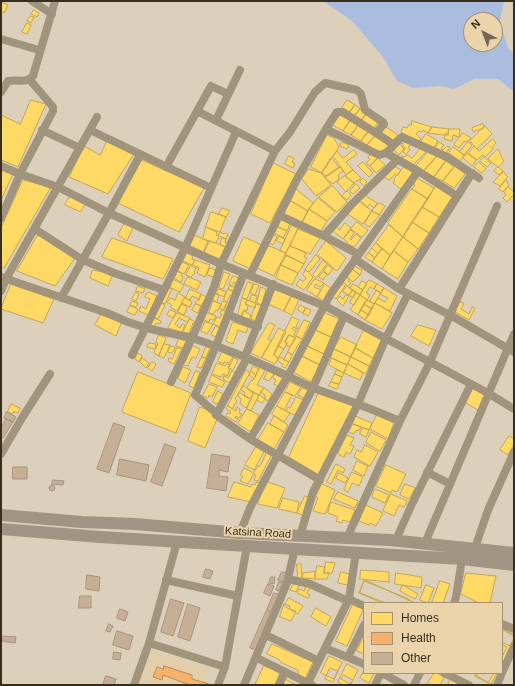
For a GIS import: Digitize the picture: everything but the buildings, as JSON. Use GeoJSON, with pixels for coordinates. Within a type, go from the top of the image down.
{"type":"FeatureCollection","features":[{"type":"Feature","properties":{"kind":"highway","name":"Katsina Road"},"geometry":{"type":"LineString","coordinates":[[1,515],[240,533],[396,540],[514,553]]}},
{"type":"Feature","properties":{"kind":"highway","name":"Katsina Road"},"geometry":{"type":"LineString","coordinates":[[1,529],[177,542],[462,559],[514,566]]}},
{"type":"Feature","properties":{"kind":"street"},"geometry":{"type":"LineString","coordinates":[[32,1],[52,14]]}},
{"type":"Feature","properties":{"kind":"street"},"geometry":{"type":"LineString","coordinates":[[1,92],[8,81],[30,80],[33,76],[55,1]]}},
{"type":"Feature","properties":{"kind":"street"},"geometry":{"type":"LineString","coordinates":[[1,39],[40,50]]}},
{"type":"Feature","properties":{"kind":"street"},"geometry":{"type":"LineString","coordinates":[[216,120],[240,70]]}},
{"type":"Feature","properties":{"kind":"street"},"geometry":{"type":"LineString","coordinates":[[1,218],[20,174],[53,111],[53,107],[30,80]]}},
{"type":"Feature","properties":{"kind":"street"},"geometry":{"type":"LineString","coordinates":[[171,382],[214,287],[221,264],[275,151],[290,132],[315,92],[325,83],[357,90],[361,94],[365,110],[384,124],[376,133]]}},
{"type":"Feature","properties":{"kind":"street"},"geometry":{"type":"LineString","coordinates":[[166,167],[211,86],[228,94]]}},
{"type":"Feature","properties":{"kind":"street"},"geometry":{"type":"LineString","coordinates":[[197,111],[275,151]]}},
{"type":"Feature","properties":{"kind":"street"},"geometry":{"type":"LineString","coordinates":[[320,480],[278,454],[250,439],[216,415],[216,412],[195,395],[247,274],[297,179],[337,112],[343,112],[394,145]]}},
{"type":"Feature","properties":{"kind":"street"},"geometry":{"type":"LineString","coordinates":[[1,291],[4,278],[35,229],[97,117]]}},
{"type":"Feature","properties":{"kind":"street"},"geometry":{"type":"LineString","coordinates":[[326,129],[379,155],[386,153],[402,137],[447,158],[480,178]]}},
{"type":"Feature","properties":{"kind":"street"},"geometry":{"type":"LineString","coordinates":[[42,130],[80,148]]}},
{"type":"Feature","properties":{"kind":"street"},"geometry":{"type":"LineString","coordinates":[[90,130],[211,188]]}},
{"type":"Feature","properties":{"kind":"street"},"geometry":{"type":"LineString","coordinates":[[132,355],[185,248],[236,132]]}},
{"type":"Feature","properties":{"kind":"street"},"geometry":{"type":"LineString","coordinates":[[386,153],[457,196]]}},
{"type":"Feature","properties":{"kind":"street"},"geometry":{"type":"LineString","coordinates":[[61,298],[140,154]]}},
{"type":"Feature","properties":{"kind":"street"},"geometry":{"type":"LineString","coordinates":[[324,236],[356,200],[397,160]]}},
{"type":"Feature","properties":{"kind":"street"},"geometry":{"type":"LineString","coordinates":[[1,166],[58,187],[109,213],[185,248],[325,306],[488,393],[514,409]]}},
{"type":"Feature","properties":{"kind":"street"},"geometry":{"type":"LineString","coordinates":[[250,439],[288,376],[330,295],[418,172]]}},
{"type":"Feature","properties":{"kind":"street"},"geometry":{"type":"LineString","coordinates":[[399,289],[472,173]]}},
{"type":"Feature","properties":{"kind":"street"},"geometry":{"type":"LineString","coordinates":[[347,538],[400,421],[430,362],[497,206]]}},
{"type":"Feature","properties":{"kind":"street"},"geometry":{"type":"LineString","coordinates":[[279,215],[324,236],[357,256],[399,289],[450,315],[510,350]]}},
{"type":"Feature","properties":{"kind":"street"},"geometry":{"type":"LineString","coordinates":[[35,229],[83,260],[164,290]]}},
{"type":"Feature","properties":{"kind":"street"},"geometry":{"type":"LineString","coordinates":[[4,278],[146,328],[192,338],[216,346],[313,388],[400,421]]}},
{"type":"Feature","properties":{"kind":"street"},"geometry":{"type":"LineString","coordinates":[[216,415],[246,358],[273,284]]}},
{"type":"Feature","properties":{"kind":"street"},"geometry":{"type":"LineString","coordinates":[[300,536],[314,492],[358,404],[386,338],[408,294]]}},
{"type":"Feature","properties":{"kind":"street"},"geometry":{"type":"LineString","coordinates":[[229,315],[258,327]]}},
{"type":"Feature","properties":{"kind":"street"},"geometry":{"type":"LineString","coordinates":[[240,533],[250,508],[313,388],[344,316]]}},
{"type":"Feature","properties":{"kind":"street"},"geometry":{"type":"LineString","coordinates":[[425,543],[488,393],[510,350],[514,334]]}},
{"type":"Feature","properties":{"kind":"street"},"geometry":{"type":"LineString","coordinates":[[1,454],[50,374]]}},
{"type":"Feature","properties":{"kind":"street"},"geometry":{"type":"LineString","coordinates":[[396,540],[470,384]]}},
{"type":"Feature","properties":{"kind":"street"},"geometry":{"type":"LineString","coordinates":[[474,548],[488,510],[514,452]]}},
{"type":"Feature","properties":{"kind":"street"},"geometry":{"type":"LineString","coordinates":[[427,472],[450,484]]}},
{"type":"Feature","properties":{"kind":"street"},"geometry":{"type":"LineString","coordinates":[[134,685],[148,643],[177,542]]}},
{"type":"Feature","properties":{"kind":"street"},"geometry":{"type":"LineString","coordinates":[[218,685],[225,667],[247,546]]}},
{"type":"Feature","properties":{"kind":"street"},"geometry":{"type":"LineString","coordinates":[[244,685],[257,658],[288,579],[295,548]]}},
{"type":"Feature","properties":{"kind":"street"},"geometry":{"type":"LineString","coordinates":[[257,658],[309,684],[348,600],[356,552]]}},
{"type":"Feature","properties":{"kind":"street"},"geometry":{"type":"LineString","coordinates":[[455,602],[462,559]]}},
{"type":"Feature","properties":{"kind":"street"},"geometry":{"type":"LineString","coordinates":[[288,579],[310,584],[363,606]]}},
{"type":"Feature","properties":{"kind":"street"},"geometry":{"type":"LineString","coordinates":[[166,580],[238,596]]}},
{"type":"Feature","properties":{"kind":"street"},"geometry":{"type":"LineString","coordinates":[[503,624],[514,629]]}},
{"type":"Feature","properties":{"kind":"street"},"geometry":{"type":"LineString","coordinates":[[348,657],[363,627]]}},
{"type":"Feature","properties":{"kind":"street"},"geometry":{"type":"LineString","coordinates":[[266,635],[319,661]]}},
{"type":"Feature","properties":{"kind":"street"},"geometry":{"type":"LineString","coordinates":[[148,643],[225,667]]}},
{"type":"Feature","properties":{"kind":"street"},"geometry":{"type":"LineString","coordinates":[[503,671],[514,646]]}},
{"type":"Feature","properties":{"kind":"street"},"geometry":{"type":"LineString","coordinates":[[325,648],[363,664]]}},
{"type":"Feature","properties":{"kind":"street"},"geometry":{"type":"LineString","coordinates":[[279,685],[285,672]]}},
{"type":"Feature","properties":{"kind":"street"},"geometry":{"type":"LineString","coordinates":[[375,685],[386,674],[404,685]]}},
{"type":"Feature","properties":{"kind":"street"},"geometry":{"type":"LineString","coordinates":[[414,685],[420,674]]}},
{"type":"Feature","properties":{"kind":"street"},"geometry":{"type":"LineString","coordinates":[[446,674],[469,685]]}},
{"type":"Feature","properties":{"kind":"street"},"geometry":{"type":"LineString","coordinates":[[496,685],[502,674]]}},
{"type":"Feature","properties":{"kind":"shaded area"},"geometry":{"type":"Polygon","coordinates":[[[153,650],[210,668],[206,685],[137,685],[149,652],[153,650]]]}},
{"type":"Feature","properties":{"kind":"water"},"geometry":{"type":"Polygon","coordinates":[[[323,1],[504,1],[502,12],[463,12],[463,52],[503,52],[503,31],[508,48],[514,53],[514,92],[498,79],[474,79],[454,89],[440,86],[413,88],[397,81],[383,57],[352,21],[323,1]]]}}]}
